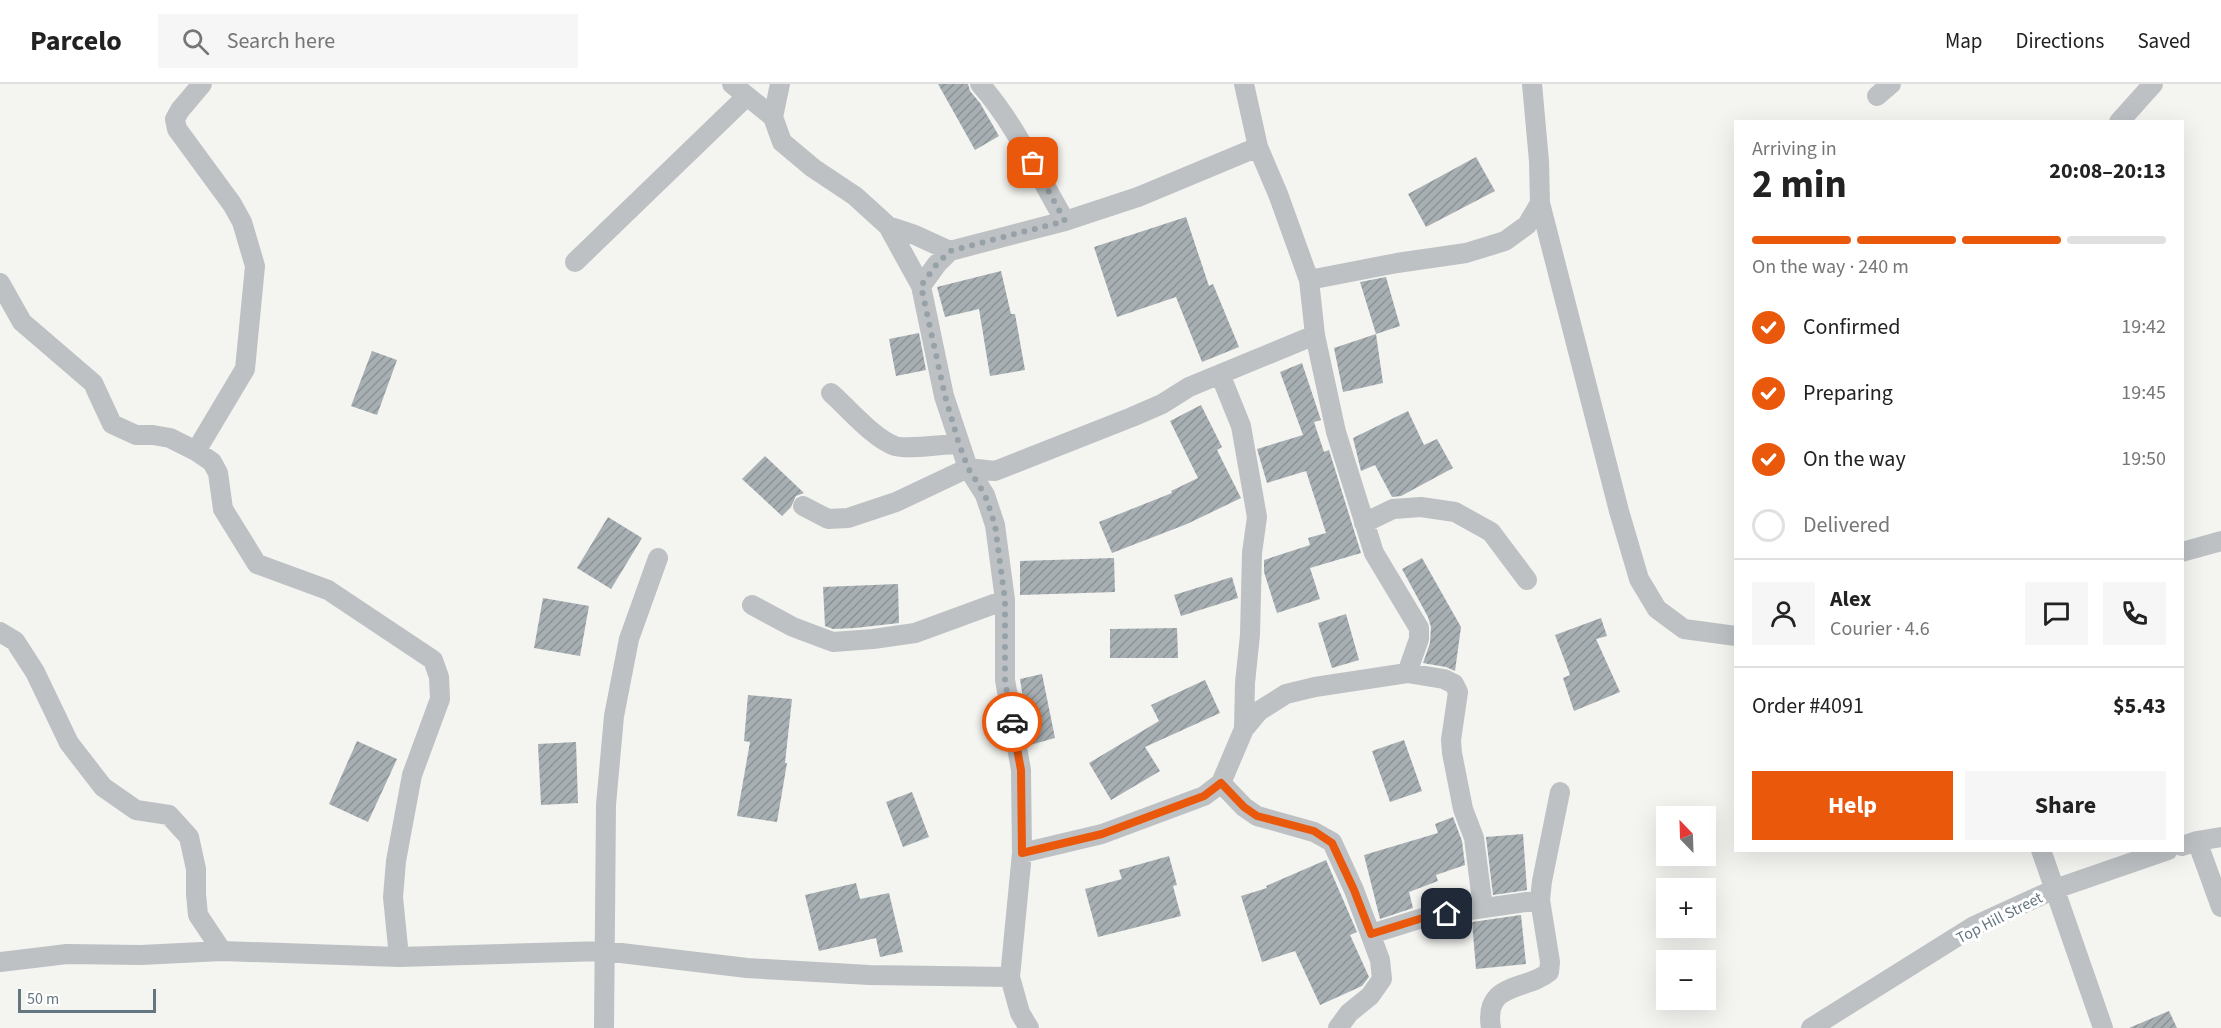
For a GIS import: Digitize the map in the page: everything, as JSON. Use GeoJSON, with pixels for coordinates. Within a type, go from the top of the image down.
{"type":"FeatureCollection","features":[{"type":"Feature","properties":{"kind":"street"},"geometry":{"type":"LineString","coordinates":[[196,451],[245,369],[255,266],[242,222],[232,204],[177,129],[176,119],[180,110],[202,84]]}},
{"type":"Feature","properties":{"kind":"street"},"geometry":{"type":"LineString","coordinates":[[773,117],[780,84]]}},
{"type":"Feature","properties":{"kind":"street"},"geometry":{"type":"LineString","coordinates":[[981,84],[996,102],[1023,144],[1065,221]]}},
{"type":"Feature","properties":{"kind":"street"},"geometry":{"type":"LineString","coordinates":[[1244,84],[1258,147],[1278,194],[1309,280],[1315,335],[1336,432],[1364,523],[1374,553],[1419,628],[1419,639],[1407,673]]}},
{"type":"Feature","properties":{"kind":"street"},"geometry":{"type":"LineString","coordinates":[[1532,84],[1539,161],[1540,203],[1619,511],[1640,579],[1657,609],[1684,629],[1734,636]]}},
{"type":"Feature","properties":{"kind":"street"},"geometry":{"type":"LineString","coordinates":[[2121,120],[2153,84]]}},
{"type":"Feature","properties":{"kind":"street"},"geometry":{"type":"LineString","coordinates":[[575,262],[740,90],[773,117],[782,142],[813,168],[855,196],[888,226],[921,286],[945,396],[959,444],[968,468],[985,495],[995,525],[1005,600],[1005,681],[1021,770],[1022,853],[1010,977],[1020,1013],[1029,1028]]}},
{"type":"Feature","properties":{"kind":"street"},"geometry":{"type":"LineString","coordinates":[[921,286],[950,251],[1065,221],[1138,197],[1258,147]]}},
{"type":"Feature","properties":{"kind":"street"},"geometry":{"type":"LineString","coordinates":[[1309,280],[1397,263],[1466,253],[1505,241],[1527,225],[1540,203]]}},
{"type":"Feature","properties":{"kind":"street"},"geometry":{"type":"LineString","coordinates":[[888,226],[950,251]]}},
{"type":"Feature","properties":{"kind":"street"},"geometry":{"type":"LineString","coordinates":[[0,283],[22,322],[93,383],[112,424],[136,435],[170,438],[212,462],[218,473],[223,509],[257,564],[328,590],[432,660],[439,677],[440,699],[412,775],[396,861],[393,897],[399,957]]}},
{"type":"Feature","properties":{"kind":"street"},"geometry":{"type":"LineString","coordinates":[[803,506],[828,519],[848,518],[896,502],[968,468],[995,471],[1132,417],[1162,404],[1189,387],[1315,335]]}},
{"type":"Feature","properties":{"kind":"street"},"geometry":{"type":"LineString","coordinates":[[1220,374],[1241,426],[1257,518],[1252,553],[1244,729]]}},
{"type":"Feature","properties":{"kind":"street"},"geometry":{"type":"LineString","coordinates":[[831,393],[869,430],[896,446],[959,444]]}},
{"type":"Feature","properties":{"kind":"street"},"geometry":{"type":"LineString","coordinates":[[1364,523],[1393,509],[1421,507],[1455,512],[1491,532],[1527,580]]}},
{"type":"Feature","properties":{"kind":"street"},"geometry":{"type":"LineString","coordinates":[[2184,551],[2221,541]]}},
{"type":"Feature","properties":{"kind":"street"},"geometry":{"type":"LineString","coordinates":[[604,1028],[606,805],[614,716],[629,639],[658,558]]}},
{"type":"Feature","properties":{"kind":"street"},"geometry":{"type":"LineString","coordinates":[[752,605],[793,627],[833,642],[915,633],[1005,600]]}},
{"type":"Feature","properties":{"kind":"street"},"geometry":{"type":"LineString","coordinates":[[0,633],[15,641],[35,672],[69,743],[103,787],[136,810],[169,815],[189,837],[196,869],[198,915],[222,951]]}},
{"type":"Feature","properties":{"kind":"street"},"geometry":{"type":"LineString","coordinates":[[1022,853],[1102,834],[1204,796],[1221,783],[1244,729],[1259,711],[1286,694],[1315,687],[1407,673],[1444,679],[1454,684],[1458,692],[1451,740],[1452,753],[1463,809],[1474,838],[1483,908]]}},
{"type":"Feature","properties":{"kind":"street"},"geometry":{"type":"LineString","coordinates":[[1221,783],[1244,807],[1257,816],[1314,831],[1332,843],[1371,934],[1380,960],[1382,979],[1370,996],[1349,1013],[1338,1028]]}},
{"type":"Feature","properties":{"kind":"street"},"geometry":{"type":"LineString","coordinates":[[1491,1028],[1489,1017],[1495,1002],[1504,991],[1518,984],[1541,978],[1549,972],[1550,962],[1540,900],[1560,792]]}},
{"type":"Feature","properties":{"kind":"street"},"geometry":{"type":"LineString","coordinates":[[2221,837],[2190,843],[2221,908]]}},
{"type":"Feature","properties":{"kind":"street"},"geometry":{"type":"LineString","coordinates":[[2042,852],[2103,1028]]}},
{"type":"Feature","properties":{"kind":"street","name":"Top Hill Street"},"geometry":{"type":"LineString","coordinates":[[1811,1028],[1974,926],[2055,889],[2162,852]]}},
{"type":"Feature","properties":{"kind":"street"},"geometry":{"type":"LineString","coordinates":[[1371,934],[1429,916],[1540,900]]}},
{"type":"Feature","properties":{"kind":"street"},"geometry":{"type":"LineString","coordinates":[[0,962],[67,954],[141,956],[222,951],[399,957],[604,951],[747,968],[869,975],[1010,977]]}},
{"type":"Feature","properties":{"kind":"building"},"geometry":{"type":"Polygon","coordinates":[[[938,84],[968,84],[970,91],[980,103],[999,136],[975,150],[938,84]]]}},
{"type":"Feature","properties":{"kind":"building"},"geometry":{"type":"Polygon","coordinates":[[[1476,157],[1495,191],[1426,227],[1408,194],[1476,157]]]}},
{"type":"Feature","properties":{"kind":"building"},"geometry":{"type":"Polygon","coordinates":[[[1186,217],[1209,286],[1213,284],[1239,347],[1202,362],[1176,297],[1117,317],[1094,247],[1186,217]]]}},
{"type":"Feature","properties":{"kind":"building"},"geometry":{"type":"Polygon","coordinates":[[[1001,271],[1011,314],[1015,314],[1025,370],[990,376],[979,309],[945,317],[937,287],[1001,271]]]}},
{"type":"Feature","properties":{"kind":"building"},"geometry":{"type":"Polygon","coordinates":[[[1386,277],[1400,326],[1376,334],[1360,282],[1386,277]]]}},
{"type":"Feature","properties":{"kind":"building"},"geometry":{"type":"Polygon","coordinates":[[[919,333],[926,370],[896,376],[889,339],[919,333]]]}},
{"type":"Feature","properties":{"kind":"building"},"geometry":{"type":"Polygon","coordinates":[[[1376,334],[1383,383],[1343,392],[1334,348],[1376,334]]]}},
{"type":"Feature","properties":{"kind":"building"},"geometry":{"type":"Polygon","coordinates":[[[372,351],[397,360],[377,415],[351,406],[372,351]]]}},
{"type":"Feature","properties":{"kind":"building"},"geometry":{"type":"Polygon","coordinates":[[[1302,363],[1321,420],[1314,422],[1324,452],[1329,450],[1361,553],[1310,568],[1320,599],[1277,613],[1264,572],[1264,560],[1310,545],[1308,538],[1326,533],[1306,471],[1267,483],[1257,449],[1303,435],[1280,372],[1302,363]]]}},
{"type":"Feature","properties":{"kind":"building"},"geometry":{"type":"Polygon","coordinates":[[[1201,405],[1222,447],[1217,450],[1241,498],[1187,524],[1112,553],[1099,522],[1172,493],[1171,491],[1198,478],[1170,421],[1201,405]]]}},
{"type":"Feature","properties":{"kind":"building"},"geometry":{"type":"Polygon","coordinates":[[[1408,411],[1424,445],[1437,439],[1453,468],[1401,496],[1392,497],[1375,465],[1361,471],[1353,438],[1408,411]]]}},
{"type":"Feature","properties":{"kind":"building"},"geometry":{"type":"Polygon","coordinates":[[[765,456],[804,493],[796,496],[791,507],[782,516],[742,479],[765,456]]]}},
{"type":"Feature","properties":{"kind":"building"},"geometry":{"type":"Polygon","coordinates":[[[608,517],[642,538],[611,589],[577,568],[608,517]]]}},
{"type":"Feature","properties":{"kind":"building"},"geometry":{"type":"Polygon","coordinates":[[[1114,558],[1115,592],[1020,595],[1020,561],[1114,558]]]}},
{"type":"Feature","properties":{"kind":"building"},"geometry":{"type":"Polygon","coordinates":[[[1422,558],[1461,627],[1455,671],[1423,663],[1430,643],[1431,627],[1402,569],[1422,558]]]}},
{"type":"Feature","properties":{"kind":"building"},"geometry":{"type":"Polygon","coordinates":[[[1232,577],[1238,598],[1181,616],[1174,595],[1232,577]]]}},
{"type":"Feature","properties":{"kind":"building"},"geometry":{"type":"Polygon","coordinates":[[[898,584],[899,623],[833,629],[825,626],[823,587],[898,584]]]}},
{"type":"Feature","properties":{"kind":"building"},"geometry":{"type":"Polygon","coordinates":[[[543,598],[589,606],[580,656],[534,648],[543,598]]]}},
{"type":"Feature","properties":{"kind":"building"},"geometry":{"type":"Polygon","coordinates":[[[1346,614],[1359,660],[1332,668],[1318,623],[1346,614]]]}},
{"type":"Feature","properties":{"kind":"building"},"geometry":{"type":"Polygon","coordinates":[[[1601,618],[1607,636],[1596,639],[1620,692],[1574,711],[1563,678],[1570,675],[1555,635],[1601,618]]]}},
{"type":"Feature","properties":{"kind":"building"},"geometry":{"type":"Polygon","coordinates":[[[1177,628],[1178,658],[1110,658],[1110,629],[1177,628]]]}},
{"type":"Feature","properties":{"kind":"building"},"geometry":{"type":"Polygon","coordinates":[[[1042,674],[1055,738],[1030,745],[1020,679],[1042,674]]]}},
{"type":"Feature","properties":{"kind":"building"},"geometry":{"type":"Polygon","coordinates":[[[1205,680],[1220,713],[1145,747],[1160,771],[1111,800],[1089,763],[1159,721],[1151,705],[1205,680]]]}},
{"type":"Feature","properties":{"kind":"building"},"geometry":{"type":"Polygon","coordinates":[[[748,695],[792,699],[785,763],[787,763],[777,822],[737,816],[750,742],[744,741],[748,695]]]}},
{"type":"Feature","properties":{"kind":"building"},"geometry":{"type":"Polygon","coordinates":[[[1404,740],[1422,791],[1390,802],[1372,751],[1404,740]]]}},
{"type":"Feature","properties":{"kind":"building"},"geometry":{"type":"Polygon","coordinates":[[[357,741],[397,759],[368,822],[329,804],[357,741]]]}},
{"type":"Feature","properties":{"kind":"building"},"geometry":{"type":"Polygon","coordinates":[[[576,742],[578,803],[541,805],[538,744],[576,742]]]}},
{"type":"Feature","properties":{"kind":"building"},"geometry":{"type":"Polygon","coordinates":[[[912,792],[929,837],[903,847],[886,802],[912,792]]]}},
{"type":"Feature","properties":{"kind":"building"},"geometry":{"type":"Polygon","coordinates":[[[1453,817],[1462,841],[1465,865],[1436,875],[1438,881],[1409,892],[1413,908],[1380,919],[1364,855],[1438,833],[1435,824],[1453,817]]]}},
{"type":"Feature","properties":{"kind":"building"},"geometry":{"type":"Polygon","coordinates":[[[1523,834],[1527,890],[1493,895],[1486,837],[1523,834]]]}},
{"type":"Feature","properties":{"kind":"building"},"geometry":{"type":"Polygon","coordinates":[[[1169,856],[1177,885],[1173,886],[1181,916],[1098,937],[1085,889],[1122,879],[1119,870],[1169,856]]]}},
{"type":"Feature","properties":{"kind":"building"},"geometry":{"type":"Polygon","coordinates":[[[1326,860],[1357,932],[1350,935],[1369,977],[1362,986],[1320,1005],[1295,951],[1262,962],[1241,896],[1267,888],[1266,886],[1326,860]]]}},
{"type":"Feature","properties":{"kind":"building"},"geometry":{"type":"Polygon","coordinates":[[[856,883],[860,899],[889,893],[903,952],[880,957],[876,938],[819,951],[805,895],[856,883]]]}},
{"type":"Feature","properties":{"kind":"building"},"geometry":{"type":"Polygon","coordinates":[[[1521,915],[1526,964],[1476,969],[1472,922],[1521,915]]]}},
{"type":"Feature","properties":{"kind":"building"},"geometry":{"type":"Polygon","coordinates":[[[2169,1011],[2177,1028],[2129,1028],[2169,1011]]]}},
{"type":"Feature","properties":{"kind":"way so far"},"geometry":{"type":"LineString","coordinates":[[1012,722],[1005,681],[1003,648],[1005,600],[995,525],[985,495],[968,468],[959,444],[945,396],[921,286],[950,251],[1065,221],[1033,163]]}},
{"type":"Feature","properties":{"kind":"route"},"geometry":{"type":"LineString","coordinates":[[1012,722],[1021,770],[1022,853],[1102,834],[1151,817],[1204,796],[1221,783],[1244,807],[1257,816],[1314,831],[1332,843],[1371,934],[1429,916],[1447,914]]}}]}
